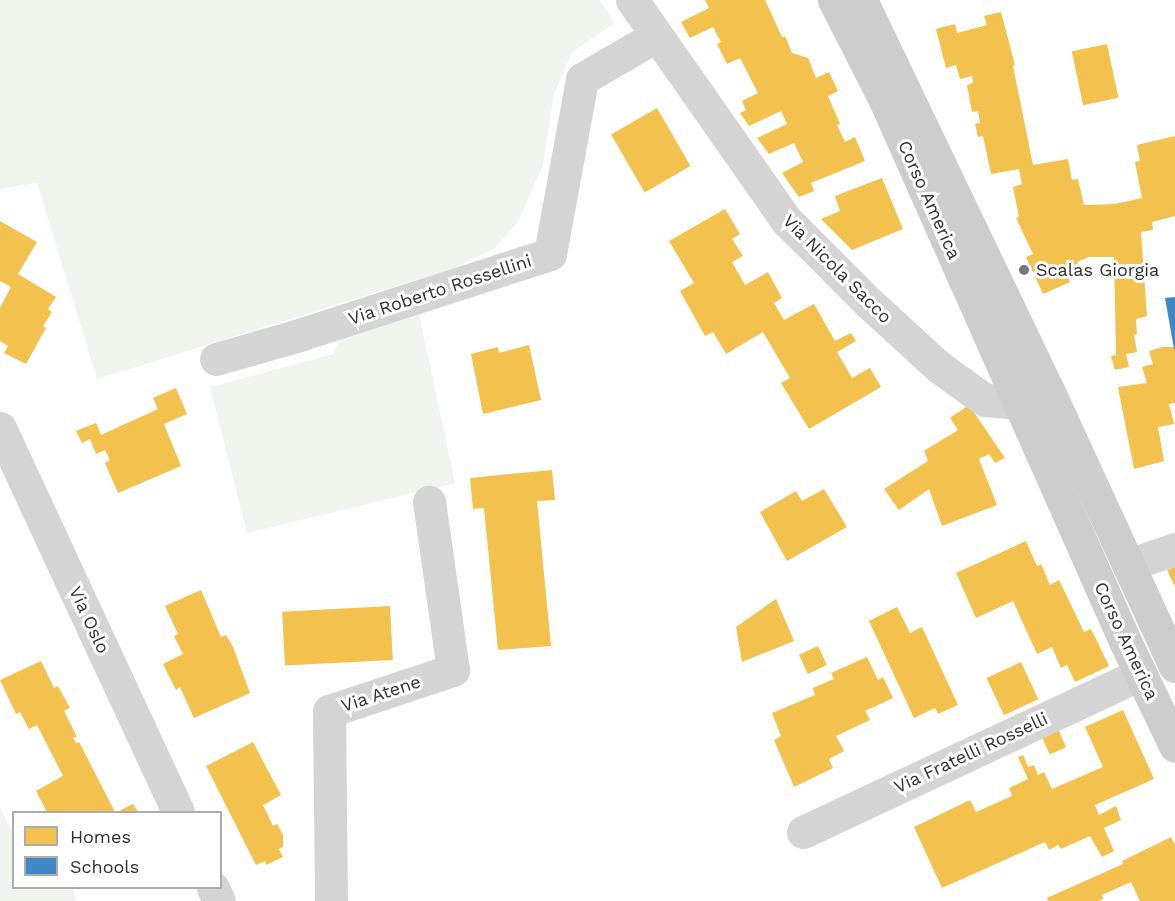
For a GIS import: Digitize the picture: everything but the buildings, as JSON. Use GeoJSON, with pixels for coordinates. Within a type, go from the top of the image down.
{"type":"FeatureCollection","features":[{"type":"Feature","properties":{"kind":"street","name":"Via Nicola Sacco"},"geometry":{"type":"LineString","coordinates":[[632,0],[787,222],[939,367],[985,400],[1018,403]]}},
{"type":"Feature","properties":{"kind":"street","name":"Corso America"},"geometry":{"type":"LineString","coordinates":[[834,0],[885,100],[1018,403],[1140,674],[1175,746]]}},
{"type":"Feature","properties":{"kind":"street","name":"Corso America"},"geometry":{"type":"LineString","coordinates":[[861,0],[1047,388],[1175,666]]}},
{"type":"Feature","properties":{"kind":"street","name":"Via Roberto Rossellini"},"geometry":{"type":"LineString","coordinates":[[216,359],[296,336],[550,254],[582,79],[656,36]]}},
{"type":"Feature","properties":{"kind":"street"},"geometry":{"type":"LineString","coordinates":[[1018,403],[1047,388]]}},
{"type":"Feature","properties":{"kind":"street","name":"Via Oslo"},"geometry":{"type":"LineString","coordinates":[[0,428],[177,811]]}},
{"type":"Feature","properties":{"kind":"street","name":"Via Atene"},"geometry":{"type":"LineString","coordinates":[[331,901],[329,711],[453,670],[429,502]]}},
{"type":"Feature","properties":{"kind":"street"},"geometry":{"type":"LineString","coordinates":[[1128,565],[1175,549]]}},
{"type":"Feature","properties":{"kind":"street","name":"Via Fratelli Rosselli"},"geometry":{"type":"LineString","coordinates":[[803,832],[1140,674]]}},
{"type":"Feature","properties":{"kind":"shaded area"},"geometry":{"type":"Polygon","coordinates":[[[0,0],[600,0],[615,23],[572,52],[554,94],[543,165],[518,222],[495,248],[455,268],[97,379],[37,183],[0,189],[0,0]]]}},
{"type":"Feature","properties":{"kind":"shaded area"},"geometry":{"type":"Polygon","coordinates":[[[419,314],[455,483],[247,533],[210,387],[333,354],[342,335],[419,314]]]}},
{"type":"Feature","properties":{"kind":"shaded area"},"geometry":{"type":"Polygon","coordinates":[[[0,807],[12,832],[12,889],[73,889],[76,901],[0,901],[0,807]]]}},
{"type":"Feature","properties":{"kind":"place","name":"Scalas Giorgia"},"geometry":{"type":"Point","coordinates":[1024,270]}}]}
